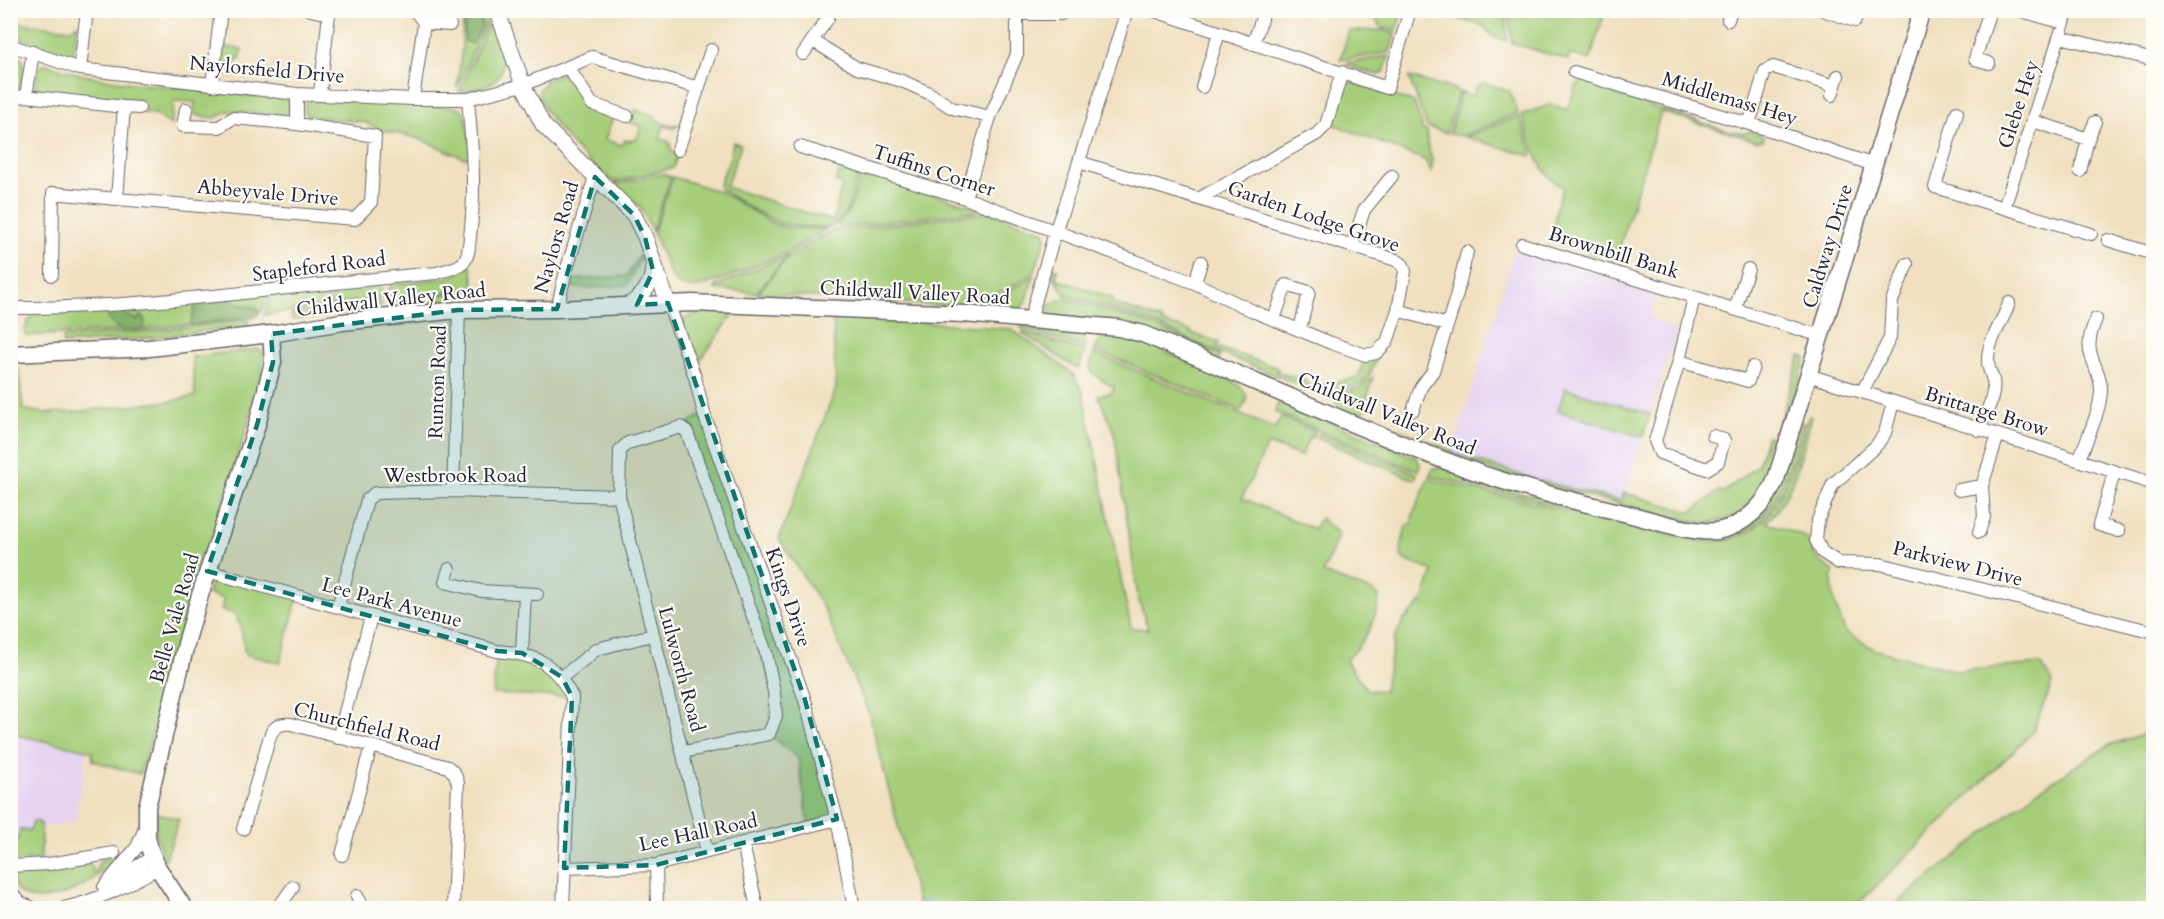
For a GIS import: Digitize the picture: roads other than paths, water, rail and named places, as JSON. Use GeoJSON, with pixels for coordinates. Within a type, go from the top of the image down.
{"type":"FeatureCollection","features":[{"type":"Feature","properties":{"kind":"main road","name":"Caldway Drive"},"geometry":{"type":"LineString","coordinates":[[1770,493],[1922,10]]}},
{"type":"Feature","properties":{"kind":"main road","name":"Childwall Valley Road"},"geometry":{"type":"LineString","coordinates":[[10,354],[149,348],[271,334],[342,322],[459,310],[557,309],[668,303],[757,304],[914,311],[1030,320],[1119,328],[1143,334],[1430,455],[1533,490],[1609,510],[1696,530],[1714,531],[1726,529],[1740,522],[1754,512],[1770,493]]}},
{"type":"Feature","properties":{"kind":"main road","name":"Belle Vale Road"},"geometry":{"type":"LineString","coordinates":[[184,909],[155,863],[147,841],[147,807],[187,640],[207,572],[258,425],[273,362],[271,334]]}},
{"type":"Feature","properties":{"kind":"street"},"geometry":{"type":"LineString","coordinates":[[80,69],[87,10]]}},
{"type":"Feature","properties":{"kind":"street"},"geometry":{"type":"LineString","coordinates":[[212,85],[221,10]]}},
{"type":"Feature","properties":{"kind":"street"},"geometry":{"type":"LineString","coordinates":[[310,10],[331,12],[320,93]]}},
{"type":"Feature","properties":{"kind":"street","name":"Naylors Road"},"geometry":{"type":"LineString","coordinates":[[497,10],[523,85],[543,125],[634,214],[640,224],[668,303]]}},
{"type":"Feature","properties":{"kind":"street"},"geometry":{"type":"LineString","coordinates":[[996,10],[1017,14],[1061,14]]}},
{"type":"Feature","properties":{"kind":"street"},"geometry":{"type":"LineString","coordinates":[[1030,320],[1055,232],[1127,10]]}},
{"type":"Feature","properties":{"kind":"street"},"geometry":{"type":"LineString","coordinates":[[1152,10],[1388,88],[1410,10]]}},
{"type":"Feature","properties":{"kind":"street"},"geometry":{"type":"LineString","coordinates":[[1823,10],[1855,21]]}},
{"type":"Feature","properties":{"kind":"street"},"geometry":{"type":"LineString","coordinates":[[1989,63],[1975,59],[1990,10]]}},
{"type":"Feature","properties":{"kind":"street"},"geometry":{"type":"LineString","coordinates":[[2018,10],[2064,23]]}},
{"type":"Feature","properties":{"kind":"street","name":"Glebe Hey"},"geometry":{"type":"LineString","coordinates":[[2004,208],[2067,10]]}},
{"type":"Feature","properties":{"kind":"street"},"geometry":{"type":"LineString","coordinates":[[413,99],[424,23],[416,12]]}},
{"type":"Feature","properties":{"kind":"street"},"geometry":{"type":"LineString","coordinates":[[1252,44],[1264,12]]}},
{"type":"Feature","properties":{"kind":"street"},"geometry":{"type":"LineString","coordinates":[[965,198],[990,117],[1017,54],[1017,14]]}},
{"type":"Feature","properties":{"kind":"street"},"geometry":{"type":"LineString","coordinates":[[803,54],[828,18]]}},
{"type":"Feature","properties":{"kind":"street"},"geometry":{"type":"LineString","coordinates":[[424,23],[450,25]]}},
{"type":"Feature","properties":{"kind":"street"},"geometry":{"type":"LineString","coordinates":[[1202,87],[1219,33]]}},
{"type":"Feature","properties":{"kind":"street"},"geometry":{"type":"LineString","coordinates":[[2060,37],[2154,60]]}},
{"type":"Feature","properties":{"kind":"street"},"geometry":{"type":"LineString","coordinates":[[813,41],[857,68],[902,81],[929,93],[952,108],[990,117]]}},
{"type":"Feature","properties":{"kind":"street","name":"Naylorsfield Drive"},"geometry":{"type":"LineString","coordinates":[[10,45],[80,69],[297,94],[468,99],[523,85],[592,57],[699,88]]}},
{"type":"Feature","properties":{"kind":"street"},"geometry":{"type":"LineString","coordinates":[[678,150],[711,50]]}},
{"type":"Feature","properties":{"kind":"street"},"geometry":{"type":"LineString","coordinates":[[26,96],[33,52]]}},
{"type":"Feature","properties":{"kind":"street"},"geometry":{"type":"LineString","coordinates":[[568,67],[592,104],[627,116]]}},
{"type":"Feature","properties":{"kind":"street"},"geometry":{"type":"LineString","coordinates":[[1749,124],[1765,71],[1773,67],[1835,86]]}},
{"type":"Feature","properties":{"kind":"street"},"geometry":{"type":"LineString","coordinates":[[1200,198],[1317,134],[1326,125],[1342,72]]}},
{"type":"Feature","properties":{"kind":"street","name":"Middlemass Hey"},"geometry":{"type":"LineString","coordinates":[[1574,72],[1749,124],[1874,165]]}},
{"type":"Feature","properties":{"kind":"street"},"geometry":{"type":"LineString","coordinates":[[297,94],[297,124]]}},
{"type":"Feature","properties":{"kind":"street"},"geometry":{"type":"LineString","coordinates":[[10,98],[26,96],[139,108]]}},
{"type":"Feature","properties":{"kind":"street","name":"Stapleford Road"},"geometry":{"type":"LineString","coordinates":[[10,308],[226,296],[437,273],[454,268],[464,262],[468,254],[474,207],[474,164],[468,99]]}},
{"type":"Feature","properties":{"kind":"street"},"geometry":{"type":"LineString","coordinates":[[117,199],[124,107]]}},
{"type":"Feature","properties":{"kind":"street","name":"Abbeyvale Drive"},"geometry":{"type":"LineString","coordinates":[[52,275],[53,193],[355,219],[371,202],[375,136],[297,124],[233,118],[219,127],[183,126],[186,109]]}},
{"type":"Feature","properties":{"kind":"street"},"geometry":{"type":"LineString","coordinates":[[1957,112],[1935,188],[2091,234]]}},
{"type":"Feature","properties":{"kind":"street"},"geometry":{"type":"LineString","coordinates":[[2033,121],[2088,139]]}},
{"type":"Feature","properties":{"kind":"street"},"geometry":{"type":"LineString","coordinates":[[2080,171],[2095,122]]}},
{"type":"Feature","properties":{"kind":"street","name":"Tuffins Corner"},"geometry":{"type":"LineString","coordinates":[[800,147],[965,198],[1055,232]]}},
{"type":"Feature","properties":{"kind":"street","name":"Garden Lodge Grove"},"geometry":{"type":"LineString","coordinates":[[1055,232],[1195,283],[1331,344],[1366,355],[1376,353],[1387,342],[1398,310],[1405,271],[1403,265],[1396,260],[1079,162]]}},
{"type":"Feature","properties":{"kind":"street"},"geometry":{"type":"LineString","coordinates":[[1352,246],[1364,210],[1392,176]]}},
{"type":"Feature","properties":{"kind":"street","name":"Naylors Road"},"geometry":{"type":"LineString","coordinates":[[557,309],[595,177]]}},
{"type":"Feature","properties":{"kind":"street"},"geometry":{"type":"LineString","coordinates":[[2108,240],[2154,254]]}},
{"type":"Feature","properties":{"kind":"street","name":"Brownbill Bank"},"geometry":{"type":"LineString","coordinates":[[1522,244],[1821,336]]}},
{"type":"Feature","properties":{"kind":"street"},"geometry":{"type":"LineString","coordinates":[[1413,410],[1421,387],[1433,371],[1467,252]]}},
{"type":"Feature","properties":{"kind":"street"},"geometry":{"type":"LineString","coordinates":[[1195,283],[1201,262]]}},
{"type":"Feature","properties":{"kind":"street"},"geometry":{"type":"LineString","coordinates":[[629,305],[638,299],[649,285],[654,263]]}},
{"type":"Feature","properties":{"kind":"street"},"geometry":{"type":"LineString","coordinates":[[1862,392],[1890,338],[1892,301],[1907,264]]}},
{"type":"Feature","properties":{"kind":"street"},"geometry":{"type":"LineString","coordinates":[[1735,309],[1748,269]]}},
{"type":"Feature","properties":{"kind":"street"},"geometry":{"type":"LineString","coordinates":[[1274,319],[1286,285],[1309,292],[1300,329]]}},
{"type":"Feature","properties":{"kind":"street","name":"Brownbill Bank"},"geometry":{"type":"LineString","coordinates":[[1694,297],[1679,361],[1655,441],[1660,453],[1707,469],[1718,462],[1724,440],[1713,436]]}},
{"type":"Feature","properties":{"kind":"street","name":"Kings Drive"},"geometry":{"type":"LineString","coordinates":[[668,303],[695,377],[708,425],[805,700],[837,819],[851,908]]}},
{"type":"Feature","properties":{"kind":"street"},"geometry":{"type":"LineString","coordinates":[[1978,430],[1991,399],[1993,382],[1988,362],[1990,346],[2009,303]]}},
{"type":"Feature","properties":{"kind":"street","name":"Runton Road"},"geometry":{"type":"LineString","coordinates":[[453,491],[459,310]]}},
{"type":"Feature","properties":{"kind":"street"},"geometry":{"type":"LineString","coordinates":[[1398,310],[1447,325]]}},
{"type":"Feature","properties":{"kind":"street"},"geometry":{"type":"LineString","coordinates":[[2079,460],[2101,391],[2098,371],[2090,351],[2090,334],[2096,319]]}},
{"type":"Feature","properties":{"kind":"street"},"geometry":{"type":"LineString","coordinates":[[1679,361],[1748,381],[1753,368]]}},
{"type":"Feature","properties":{"kind":"street","name":"Brittarge Brow"},"geometry":{"type":"LineString","coordinates":[[1808,375],[2154,484]]}},
{"type":"Feature","properties":{"kind":"street","name":"Parkview Drive"},"geometry":{"type":"LineString","coordinates":[[1893,402],[1885,433],[1876,446],[1833,484],[1818,520],[1816,540],[1822,552],[1839,563],[1880,564],[2154,632]]}},
{"type":"Feature","properties":{"kind":"street","name":"Lulworth Road"},"geometry":{"type":"LineString","coordinates":[[684,752],[769,734],[776,716],[766,653],[687,432],[681,427],[628,443],[620,450],[619,496],[707,852]]}},
{"type":"Feature","properties":{"kind":"street"},"geometry":{"type":"LineString","coordinates":[[1979,532],[1984,517],[1982,486],[1998,435]]}},
{"type":"Feature","properties":{"kind":"street"},"geometry":{"type":"LineString","coordinates":[[2114,473],[2099,525],[2119,531]]}},
{"type":"Feature","properties":{"kind":"street"},"geometry":{"type":"LineString","coordinates":[[1959,490],[1982,486]]}},
{"type":"Feature","properties":{"kind":"street","name":"Westbrook Road"},"geometry":{"type":"LineString","coordinates":[[338,607],[367,500],[375,493],[453,491],[619,496]]}},
{"type":"Feature","properties":{"kind":"street"},"geometry":{"type":"LineString","coordinates":[[449,569],[445,582],[481,591],[531,594],[522,653]]}},
{"type":"Feature","properties":{"kind":"street","name":"Lee Park Avenue"},"geometry":{"type":"LineString","coordinates":[[207,572],[497,651],[522,653],[541,661],[562,677]]}},
{"type":"Feature","properties":{"kind":"street"},"geometry":{"type":"LineString","coordinates":[[338,738],[371,617]]}},
{"type":"Feature","properties":{"kind":"street"},"geometry":{"type":"LineString","coordinates":[[563,909],[572,697],[562,677],[597,649],[652,634]]}},
{"type":"Feature","properties":{"kind":"street","name":"Churchfield Road"},"geometry":{"type":"LineString","coordinates":[[243,829],[273,729],[278,725],[288,724],[442,765],[452,770],[458,783],[453,909]]}},
{"type":"Feature","properties":{"kind":"street"},"geometry":{"type":"LineString","coordinates":[[342,855],[371,746]]}},
{"type":"Feature","properties":{"kind":"street","name":"Lee Hall Road"},"geometry":{"type":"LineString","coordinates":[[564,868],[656,865],[837,819]]}},
{"type":"Feature","properties":{"kind":"street"},"geometry":{"type":"LineString","coordinates":[[91,900],[137,847],[146,824]]}},
{"type":"Feature","properties":{"kind":"street"},"geometry":{"type":"LineString","coordinates":[[743,844],[757,909]]}},
{"type":"Feature","properties":{"kind":"street"},"geometry":{"type":"LineString","coordinates":[[10,866],[41,865],[114,853]]}},
{"type":"Feature","properties":{"kind":"street"},"geometry":{"type":"LineString","coordinates":[[93,856],[95,869]]}},
{"type":"Feature","properties":{"kind":"street"},"geometry":{"type":"LineString","coordinates":[[104,887],[155,863]]}},
{"type":"Feature","properties":{"kind":"street"},"geometry":{"type":"LineString","coordinates":[[64,909],[133,882],[155,863]]}},
{"type":"Feature","properties":{"kind":"street"},"geometry":{"type":"LineString","coordinates":[[656,865],[657,909]]}},
{"type":"Feature","properties":{"kind":"street"},"geometry":{"type":"LineString","coordinates":[[278,909],[293,887]]}},
{"type":"Feature","properties":{"kind":"street"},"geometry":{"type":"LineString","coordinates":[[10,892],[21,903],[33,909]]}},
{"type":"Feature","properties":{"kind":"street"},"geometry":{"type":"LineString","coordinates":[[357,896],[364,909]]}},
{"type":"Feature","properties":{"kind":"waterway"},"geometry":{"type":"LineString","coordinates":[[922,902],[965,908]]}}]}
